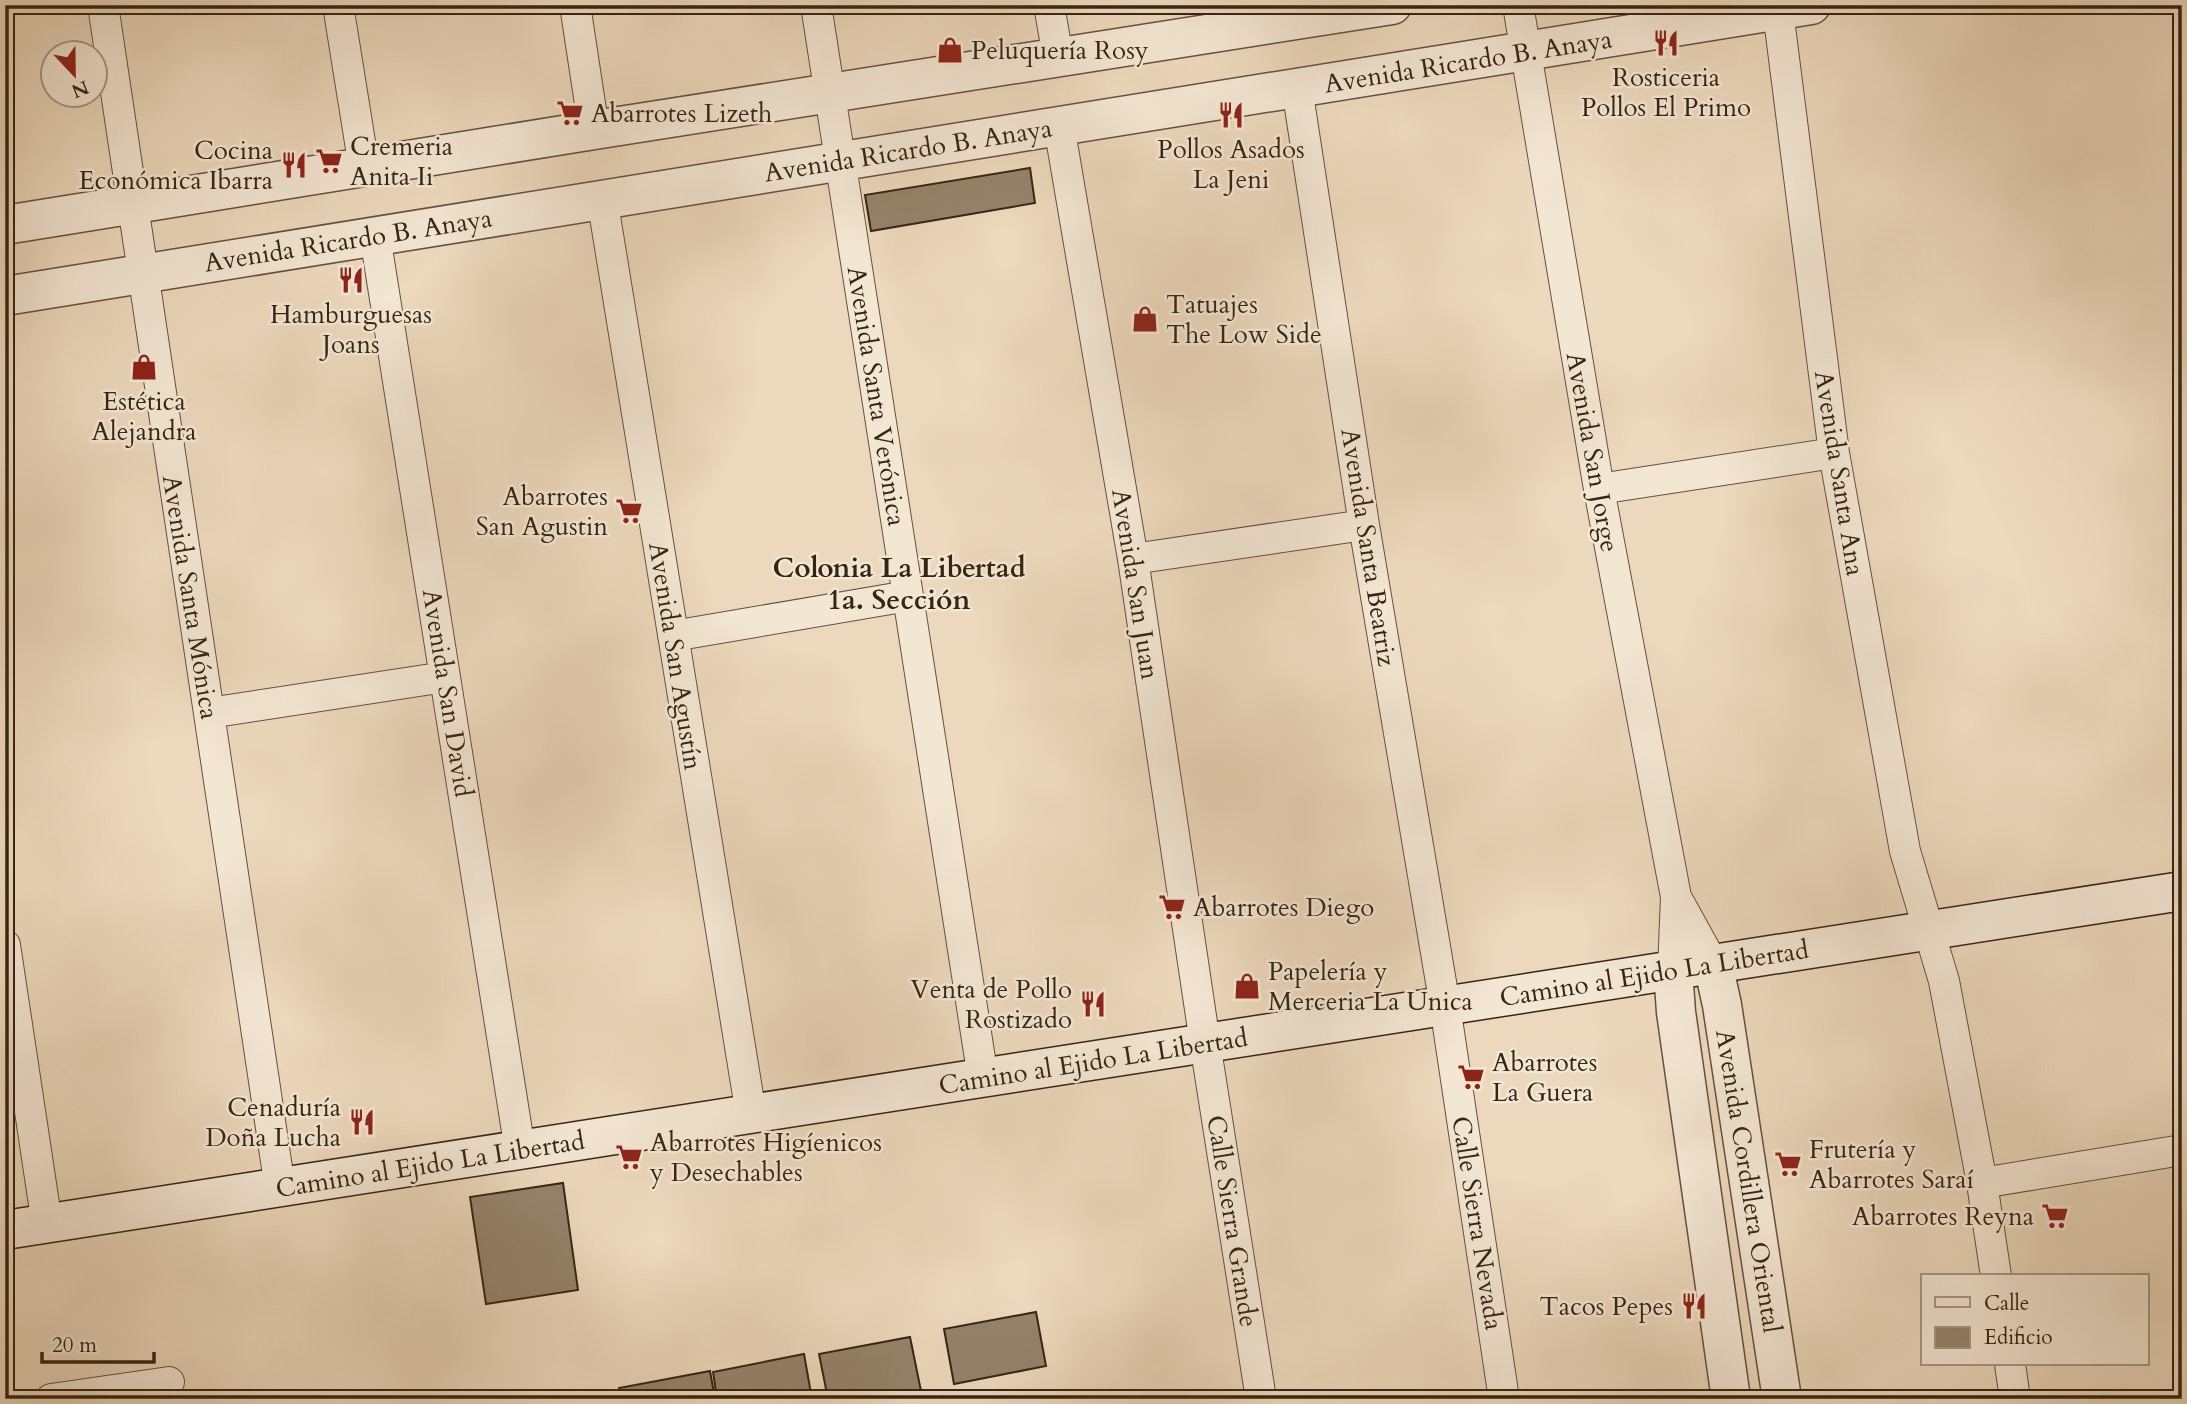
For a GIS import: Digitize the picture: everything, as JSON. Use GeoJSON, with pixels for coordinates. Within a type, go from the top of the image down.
{"type":"FeatureCollection","features":[{"type":"Feature","properties":{"kind":"street","name":"Avenida Santa Mónica"},"geometry":{"type":"LineString","coordinates":[[103,5],[280,1188]]}},
{"type":"Feature","properties":{"kind":"street"},"geometry":{"type":"LineString","coordinates":[[338,5],[364,167]]}},
{"type":"Feature","properties":{"kind":"street"},"geometry":{"type":"LineString","coordinates":[[575,5],[594,130]]}},
{"type":"Feature","properties":{"kind":"street","name":"Avenida Santa Verónica"},"geometry":{"type":"LineString","coordinates":[[816,5],[983,1078]]}},
{"type":"Feature","properties":{"kind":"street"},"geometry":{"type":"LineString","coordinates":[[1049,5],[1058,57]]}},
{"type":"Feature","properties":{"kind":"street"},"geometry":{"type":"LineString","coordinates":[[5,225],[1058,57],[1288,13],[1392,5]]}},
{"type":"Feature","properties":{"kind":"street","name":"Avenida San Jorge"},"geometry":{"type":"LineString","coordinates":[[1518,5],[1599,489],[1676,897],[1673,970]]}},
{"type":"Feature","properties":{"kind":"street","name":"Avenida Ricardo B. Anaya"},"geometry":{"type":"LineString","coordinates":[[5,296],[602,198],[1526,52],[1786,7]]}},
{"type":"Feature","properties":{"kind":"street","name":"Avenida Santa Ana"},"geometry":{"type":"LineString","coordinates":[[1786,7],[1834,453],[1905,851],[1944,981],[1982,1183],[1996,1274]]}},
{"type":"Feature","properties":{"kind":"street","name":"Avenida Santa Beatriz"},"geometry":{"type":"LineString","coordinates":[[1297,88],[1364,525],[1445,1006]]}},
{"type":"Feature","properties":{"kind":"street","name":"Avenida San Juan"},"geometry":{"type":"LineString","coordinates":[[1059,126],[1133,559],[1205,1043]]}},
{"type":"Feature","properties":{"kind":"street","name":"Avenida San Agustín"},"geometry":{"type":"LineString","coordinates":[[602,198],[751,1114]]}},
{"type":"Feature","properties":{"kind":"street","name":"Avenida San David"},"geometry":{"type":"LineString","coordinates":[[375,236],[520,1150]]}},
{"type":"Feature","properties":{"kind":"street"},"geometry":{"type":"LineString","coordinates":[[1599,489],[1834,453]]}},
{"type":"Feature","properties":{"kind":"street"},"geometry":{"type":"LineString","coordinates":[[1133,559],[1364,525]]}},
{"type":"Feature","properties":{"kind":"street"},"geometry":{"type":"LineString","coordinates":[[673,636],[908,596]]}},
{"type":"Feature","properties":{"kind":"street"},"geometry":{"type":"LineString","coordinates":[[209,713],[445,677]]}},
{"type":"Feature","properties":{"kind":"street","name":"Camino al Ejido La Libertad"},"geometry":{"type":"LineString","coordinates":[[5,1230],[2182,891]]}},
{"type":"Feature","properties":{"kind":"street","name":"Avenida San Jorge"},"geometry":{"type":"LineString","coordinates":[[1676,897],[1713,964]]}},
{"type":"Feature","properties":{"kind":"street"},"geometry":{"type":"LineString","coordinates":[[5,945],[47,1224]]}},
{"type":"Feature","properties":{"kind":"street","name":"Avenida Cordillera Oriental"},"geometry":{"type":"LineString","coordinates":[[1713,964],[1722,1005],[1782,1399]]}},
{"type":"Feature","properties":{"kind":"street","name":"Avenida Cordillera Oriental"},"geometry":{"type":"LineString","coordinates":[[1673,970],[1676,1012],[1731,1399]]}},
{"type":"Feature","properties":{"kind":"street","name":"Calle Sierra Nevada"},"geometry":{"type":"LineString","coordinates":[[1445,1006],[1504,1399]]}},
{"type":"Feature","properties":{"kind":"street","name":"Calle Sierra Grande"},"geometry":{"type":"LineString","coordinates":[[1205,1043],[1261,1399]]}},
{"type":"Feature","properties":{"kind":"street"},"geometry":{"type":"LineString","coordinates":[[1982,1183],[2182,1150]]}},
{"type":"Feature","properties":{"kind":"street"},"geometry":{"type":"LineString","coordinates":[[2010,1366],[2015,1399]]}},
{"type":"Feature","properties":{"kind":"street"},"geometry":{"type":"LineString","coordinates":[[51,1399],[169,1382]]}},
{"type":"Feature","properties":{"kind":"building"},"geometry":{"type":"Polygon","coordinates":[[[1030,168],[1035,203],[871,231],[865,195],[1030,168]]]}},
{"type":"Feature","properties":{"kind":"building"},"geometry":{"type":"Polygon","coordinates":[[[563,1183],[578,1290],[486,1304],[470,1197],[563,1183]]]}},
{"type":"Feature","properties":{"kind":"building"},"geometry":{"type":"Polygon","coordinates":[[[1036,1312],[1046,1366],[954,1384],[944,1329],[1036,1312]]]}},
{"type":"Feature","properties":{"kind":"building"},"geometry":{"type":"Polygon","coordinates":[[[910,1337],[921,1391],[881,1399],[828,1399],[819,1354],[910,1337]]]}},
{"type":"Feature","properties":{"kind":"building"},"geometry":{"type":"Polygon","coordinates":[[[804,1354],[812,1399],[717,1399],[713,1372],[804,1354]]]}},
{"type":"Feature","properties":{"kind":"building"},"geometry":{"type":"Polygon","coordinates":[[[710,1371],[715,1399],[621,1399],[619,1388],[710,1371]]]}},
{"type":"Feature","properties":{"kind":"place","name":"Rosticeria Pollos El Primo"},"geometry":{"type":"Point","coordinates":[1666,43]}},
{"type":"Feature","properties":{"kind":"place","name":"Peluquería Rosy"},"geometry":{"type":"Point","coordinates":[950,50]}},
{"type":"Feature","properties":{"kind":"place","name":"Abarrotes Lizeth"},"geometry":{"type":"Point","coordinates":[570,113]}},
{"type":"Feature","properties":{"kind":"place","name":"Pollos Asados La Jeni"},"geometry":{"type":"Point","coordinates":[1231,115]}},
{"type":"Feature","properties":{"kind":"place","name":"Cremeria Anita Ii"},"geometry":{"type":"Point","coordinates":[329,161]}},
{"type":"Feature","properties":{"kind":"place","name":"Cocina Económica Ibarra"},"geometry":{"type":"Point","coordinates":[294,165]}},
{"type":"Feature","properties":{"kind":"place","name":"Hamburguesas Joans"},"geometry":{"type":"Point","coordinates":[351,280]}},
{"type":"Feature","properties":{"kind":"place","name":"Tatuajes The Low Side"},"geometry":{"type":"Point","coordinates":[1145,319]}},
{"type":"Feature","properties":{"kind":"place","name":"Estética Alejandra"},"geometry":{"type":"Point","coordinates":[144,367]}},
{"type":"Feature","properties":{"kind":"place","name":"Abarrotes San Agustin"},"geometry":{"type":"Point","coordinates":[629,511]}},
{"type":"Feature","properties":{"kind":"place","name":"Abarrotes Diego"},"geometry":{"type":"Point","coordinates":[1172,907]}},
{"type":"Feature","properties":{"kind":"place","name":"Papelería y Merceria La Unica"},"geometry":{"type":"Point","coordinates":[1247,986]}},
{"type":"Feature","properties":{"kind":"place","name":"Venta de Pollo Rostizado"},"geometry":{"type":"Point","coordinates":[1093,1004]}},
{"type":"Feature","properties":{"kind":"place","name":"Abarrotes La Guera"},"geometry":{"type":"Point","coordinates":[1471,1077]}},
{"type":"Feature","properties":{"kind":"place","name":"Cenaduría Doña Lucha"},"geometry":{"type":"Point","coordinates":[362,1122]}},
{"type":"Feature","properties":{"kind":"place","name":"Abarrotes Higíenicos y Desechables"},"geometry":{"type":"Point","coordinates":[629,1157]}},
{"type":"Feature","properties":{"kind":"place","name":"Frutería y Abarrotes Saraí"},"geometry":{"type":"Point","coordinates":[1788,1164]}},
{"type":"Feature","properties":{"kind":"place","name":"Abarrotes Reyna"},"geometry":{"type":"Point","coordinates":[2055,1216]}},
{"type":"Feature","properties":{"kind":"place","name":"Tacos Pepes"},"geometry":{"type":"Point","coordinates":[1694,1306]}},
{"type":"Feature","properties":{"kind":"district","name":"Colonia La Libertad 1a. Sección"},"geometry":{"type":"Point","coordinates":[899,583]}}]}
